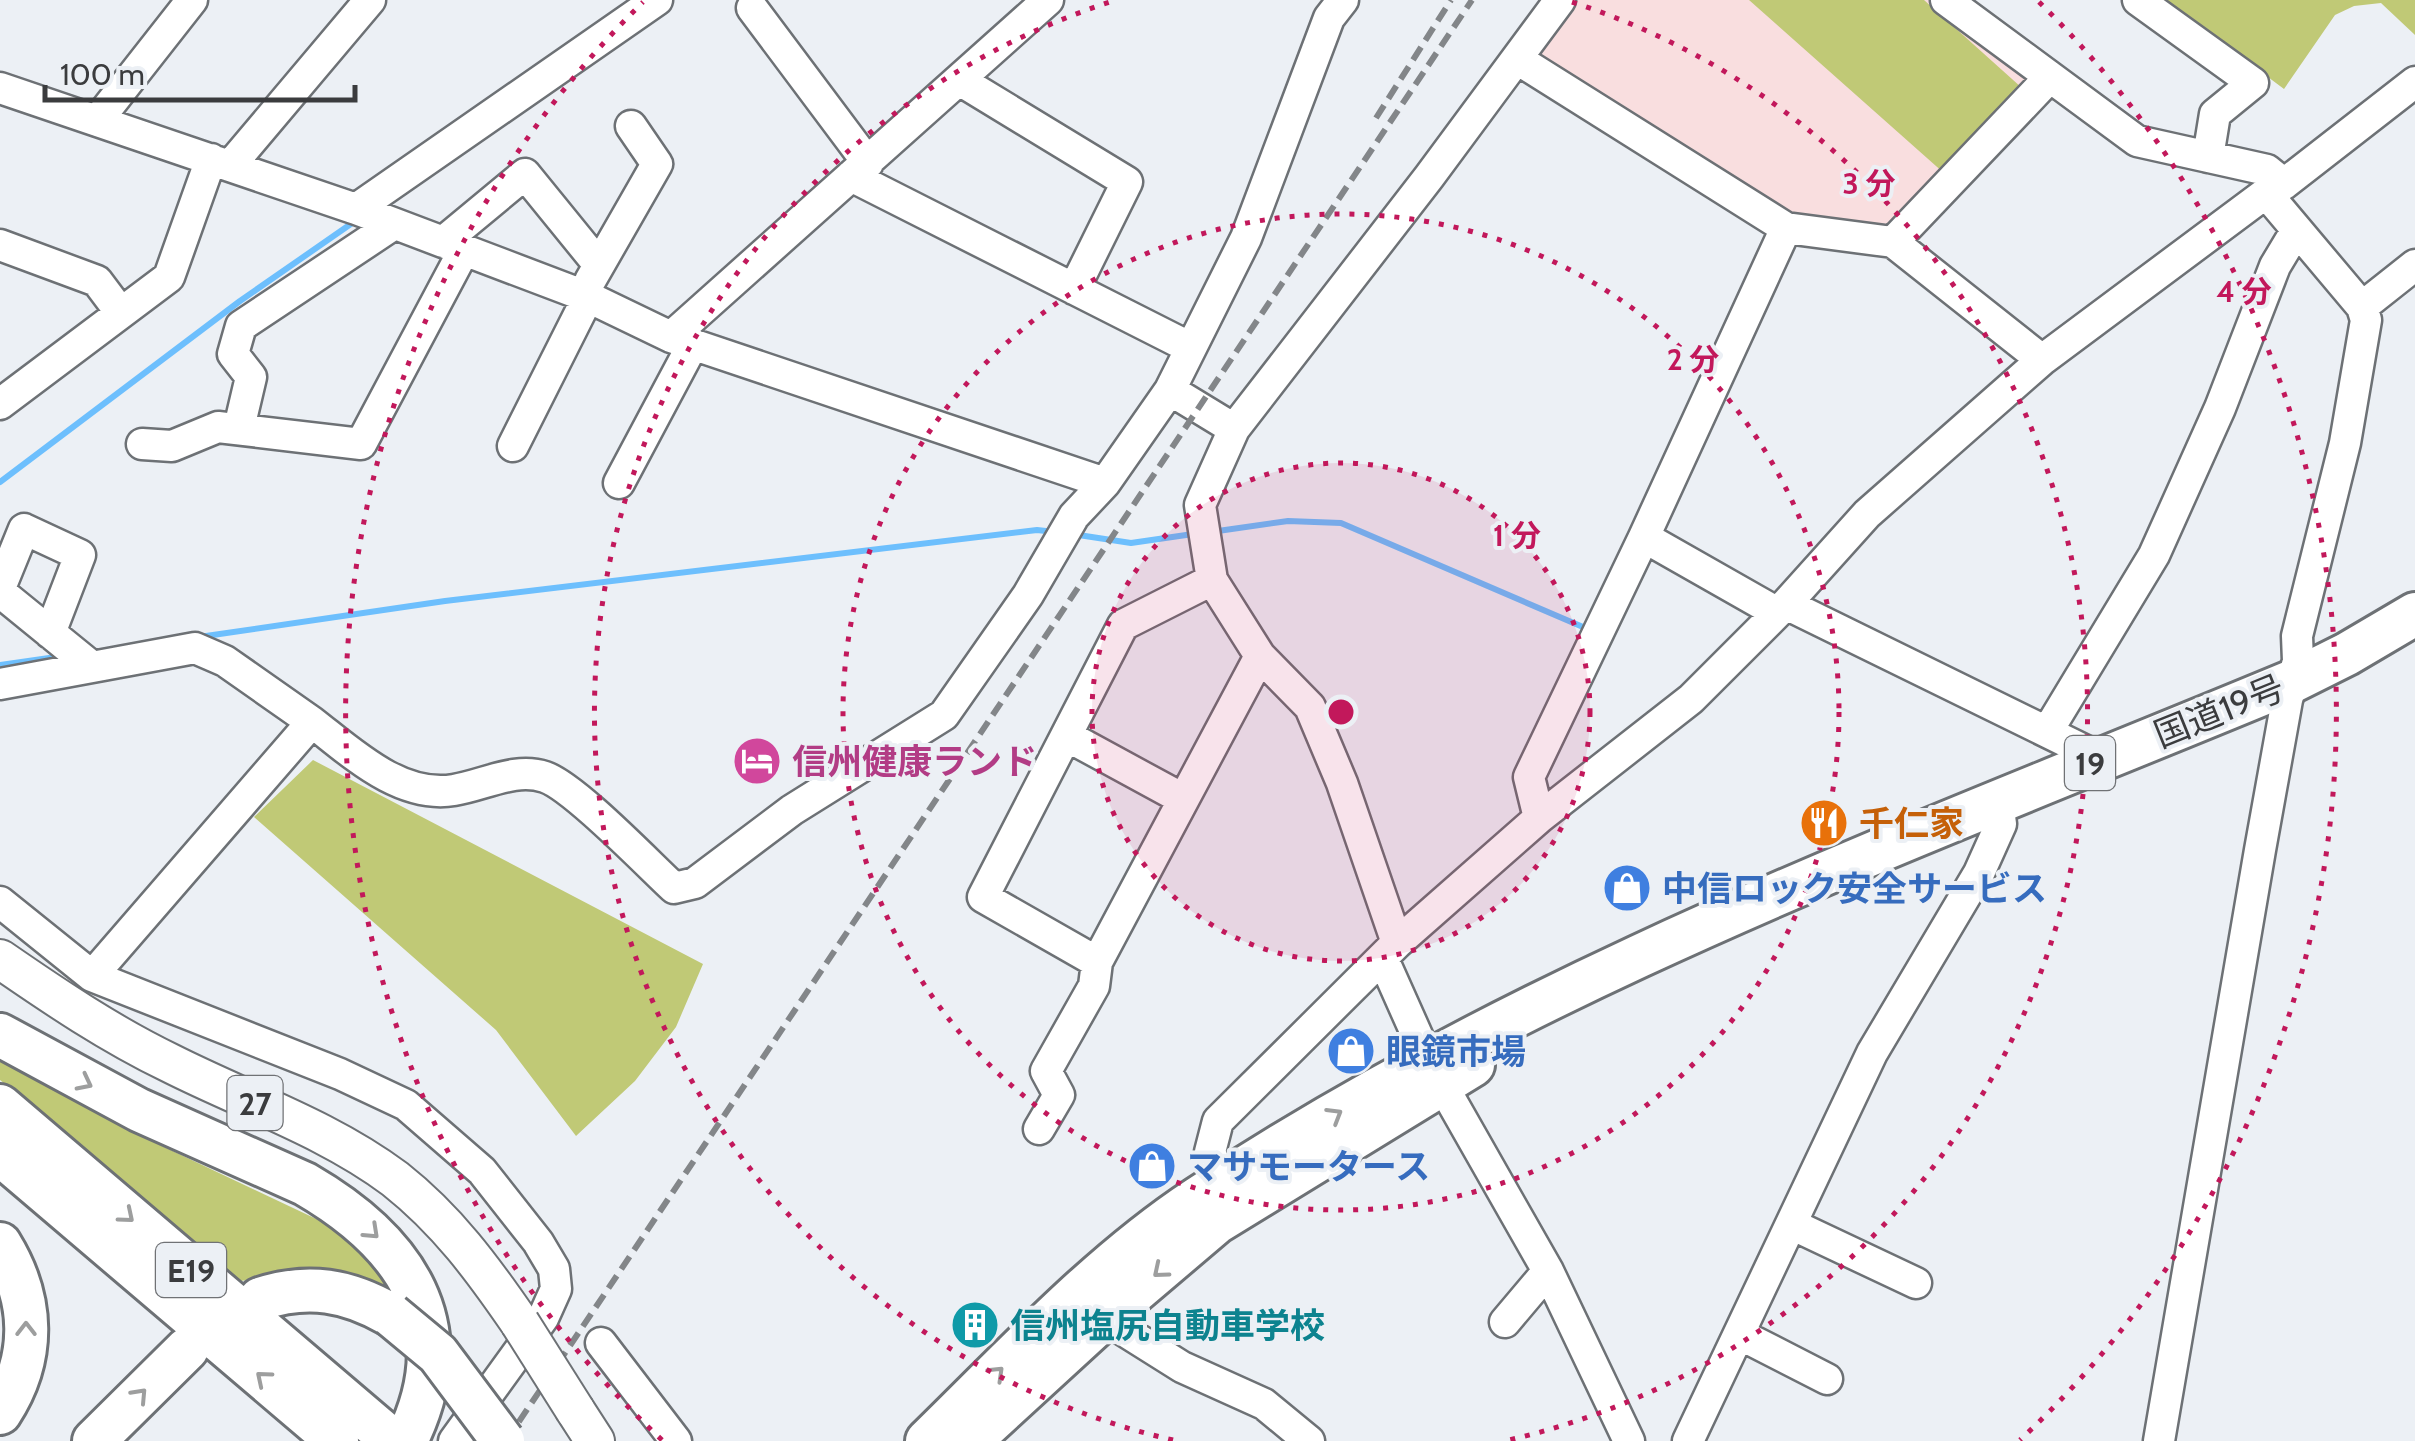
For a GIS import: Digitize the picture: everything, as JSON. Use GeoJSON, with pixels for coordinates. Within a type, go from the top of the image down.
{"type":"FeatureCollection","features":[{"type":"Feature","properties":{"kind":"highway","name":"国道19号"},"geometry":{"type":"LineString","coordinates":[[927,1441],[1132,1246],[1229,1197],[1435,1072],[1585,996],[1630,958],[1753,902],[2291,682],[2415,614]]}},
{"type":"Feature","properties":{"kind":"highway"},"geometry":{"type":"LineString","coordinates":[[0,1035],[113,1097],[305,1184],[374,1232],[408,1275],[428,1338],[422,1405],[394,1438]]}},
{"type":"Feature","properties":{"kind":"highway","name":"E19"},"geometry":{"type":"LineString","coordinates":[[0,1106],[394,1438]]}},
{"type":"Feature","properties":{"kind":"highway","name":"E19"},"geometry":{"type":"LineString","coordinates":[[0,1154],[337,1441]]}},
{"type":"Feature","properties":{"kind":"highway","name":"国道19号"},"geometry":{"type":"LineString","coordinates":[[970,1441],[1104,1318],[1217,1222],[1229,1197]]}},
{"type":"Feature","properties":{"kind":"highway"},"geometry":{"type":"LineString","coordinates":[[0,1244],[23,1293],[28,1339],[18,1380],[0,1413]]}},
{"type":"Feature","properties":{"kind":"highway"},"geometry":{"type":"LineString","coordinates":[[260,1299],[280,1292],[318,1289],[355,1297],[391,1315],[438,1354],[503,1441]]}},
{"type":"Feature","properties":{"kind":"highway"},"geometry":{"type":"LineString","coordinates":[[94,1441],[186,1349]]}},
{"type":"Feature","properties":{"kind":"main road","name":"27"},"geometry":{"type":"LineString","coordinates":[[0,959],[126,1040],[301,1124],[368,1161],[444,1222],[487,1275],[573,1428]]}},
{"type":"Feature","properties":{"kind":"street"},"geometry":{"type":"LineString","coordinates":[[97,121],[192,0]]}},
{"type":"Feature","properties":{"kind":"street"},"geometry":{"type":"LineString","coordinates":[[0,404],[169,277],[220,163],[370,0]]}},
{"type":"Feature","properties":{"kind":"street"},"geometry":{"type":"LineString","coordinates":[[356,209],[657,0]]}},
{"type":"Feature","properties":{"kind":"street"},"geometry":{"type":"LineString","coordinates":[[619,483],[682,340],[860,170],[1048,0]]}},
{"type":"Feature","properties":{"kind":"street"},"geometry":{"type":"LineString","coordinates":[[0,684],[195,648],[225,661],[400,783],[430,792],[523,773],[558,782],[674,888],[696,884],[792,810],[944,715],[1028,596],[1074,516],[1106,483],[1170,390],[1188,347],[1246,238],[1329,18],[1342,0]]}},
{"type":"Feature","properties":{"kind":"street"},"geometry":{"type":"LineString","coordinates":[[1560,0],[1234,429],[1200,505],[1212,580],[1260,656],[1310,707],[1342,783],[1390,951],[1435,1072],[1548,1271],[1629,1441]]}},
{"type":"Feature","properties":{"kind":"street"},"geometry":{"type":"LineString","coordinates":[[1946,0],[2137,141],[2267,170],[2296,231],[2362,307],[2366,320],[2345,444],[2296,636],[2298,662],[2291,682],[2166,1438]]}},
{"type":"Feature","properties":{"kind":"street"},"geometry":{"type":"LineString","coordinates":[[2138,0],[2253,83],[2215,114],[2208,157]]}},
{"type":"Feature","properties":{"kind":"street"},"geometry":{"type":"LineString","coordinates":[[752,8],[860,170],[1074,289],[1188,347]]}},
{"type":"Feature","properties":{"kind":"street"},"geometry":{"type":"LineString","coordinates":[[1517,59],[1786,228],[1893,242],[2042,360]]}},
{"type":"Feature","properties":{"kind":"street"},"geometry":{"type":"LineString","coordinates":[[1893,242],[2049,78]]}},
{"type":"Feature","properties":{"kind":"street"},"geometry":{"type":"LineString","coordinates":[[960,81],[1127,182],[1074,289]]}},
{"type":"Feature","properties":{"kind":"street"},"geometry":{"type":"LineString","coordinates":[[1229,1197],[1210,1152],[1218,1121],[1390,951],[1539,818],[1690,699],[1867,514],[2042,360],[2415,82]]}},
{"type":"Feature","properties":{"kind":"street"},"geometry":{"type":"LineString","coordinates":[[0,88],[356,209],[585,296],[682,340],[1106,483]]}},
{"type":"Feature","properties":{"kind":"street"},"geometry":{"type":"LineString","coordinates":[[513,446],[599,265],[657,164],[631,126]]}},
{"type":"Feature","properties":{"kind":"street"},"geometry":{"type":"LineString","coordinates":[[142,444],[172,446],[218,426],[361,444],[453,246],[525,174],[599,265]]}},
{"type":"Feature","properties":{"kind":"street"},"geometry":{"type":"LineString","coordinates":[[239,428],[252,377],[233,354],[241,326],[394,224]]}},
{"type":"Feature","properties":{"kind":"street"},"geometry":{"type":"LineString","coordinates":[[1539,818],[1529,778],[1786,228]]}},
{"type":"Feature","properties":{"kind":"street"},"geometry":{"type":"LineString","coordinates":[[2047,732],[2154,556],[2220,408],[2275,266],[2296,231]]}},
{"type":"Feature","properties":{"kind":"street"},"geometry":{"type":"LineString","coordinates":[[0,245],[96,281],[121,314]]}},
{"type":"Feature","properties":{"kind":"street"},"geometry":{"type":"LineString","coordinates":[[2362,307],[2415,265]]}},
{"type":"Feature","properties":{"kind":"street"},"geometry":{"type":"LineString","coordinates":[[1170,390],[1234,429]]}},
{"type":"Feature","properties":{"kind":"street"},"geometry":{"type":"LineString","coordinates":[[50,633],[80,555],[24,529],[0,590],[50,633],[91,666]]}},
{"type":"Feature","properties":{"kind":"street"},"geometry":{"type":"LineString","coordinates":[[1644,536],[1781,608],[2100,758]]}},
{"type":"Feature","properties":{"kind":"street"},"geometry":{"type":"LineString","coordinates":[[1097,962],[983,897],[1123,625],[1212,580]]}},
{"type":"Feature","properties":{"kind":"street"},"geometry":{"type":"LineString","coordinates":[[1039,1129],[1059,1095],[1046,1071],[1094,986],[1097,962],[1260,656]]}},
{"type":"Feature","properties":{"kind":"street"},"geometry":{"type":"LineString","coordinates":[[92,976],[312,722]]}},
{"type":"Feature","properties":{"kind":"street"},"geometry":{"type":"LineString","coordinates":[[1067,736],[1184,799]]}},
{"type":"Feature","properties":{"kind":"street"},"geometry":{"type":"LineString","coordinates":[[1688,1441],[1872,1053],[1979,873],[2001,824],[1998,802]]}},
{"type":"Feature","properties":{"kind":"street"},"geometry":{"type":"LineString","coordinates":[[0,902],[92,976],[406,1104],[482,1171],[538,1242],[554,1269],[556,1289],[543,1318],[454,1441]]}},
{"type":"Feature","properties":{"kind":"street"},"geometry":{"type":"LineString","coordinates":[[1791,1224],[1916,1283]]}},
{"type":"Feature","properties":{"kind":"street"},"geometry":{"type":"LineString","coordinates":[[1506,1322],[1548,1271]]}},
{"type":"Feature","properties":{"kind":"street"},"geometry":{"type":"LineString","coordinates":[[1104,1318],[1182,1367],[1264,1404],[1309,1441]]}},
{"type":"Feature","properties":{"kind":"street"},"geometry":{"type":"LineString","coordinates":[[1739,1334],[1827,1379]]}},
{"type":"Feature","properties":{"kind":"street"},"geometry":{"type":"LineString","coordinates":[[601,1343],[676,1441]]}},
{"type":"Feature","properties":{"kind":"street"},"geometry":{"type":"LineString","coordinates":[[1599,1441],[1616,1412]]}},
{"type":"Feature","properties":{"kind":"shaded area"},"geometry":{"type":"Polygon","coordinates":[[[1572,0],[1936,0],[2038,81],[1889,238],[1804,230],[1537,66],[1535,50],[1572,0]]]}},
{"type":"Feature","properties":{"kind":"green space"},"geometry":{"type":"Polygon","coordinates":[[[1749,0],[1924,0],[2022,88],[1945,174],[1749,0]]]}},
{"type":"Feature","properties":{"kind":"green space"},"geometry":{"type":"Polygon","coordinates":[[[2165,0],[2415,0],[2415,35],[2381,3],[2354,6],[2335,15],[2284,89],[2165,0]]]}},
{"type":"Feature","properties":{"kind":"green space"},"geometry":{"type":"Polygon","coordinates":[[[313,760],[703,964],[676,1027],[635,1081],[576,1136],[496,1030],[254,817],[313,760]]]}},
{"type":"Feature","properties":{"kind":"green space"},"geometry":{"type":"Polygon","coordinates":[[[0,1057],[120,1126],[346,1233],[373,1257],[406,1306],[316,1269],[241,1281],[0,1080],[0,1057]]]}},
{"type":"Feature","properties":{"kind":"waterway"},"geometry":{"type":"LineString","coordinates":[[0,482],[240,301],[358,219]]}},
{"type":"Feature","properties":{"kind":"waterway"},"geometry":{"type":"LineString","coordinates":[[1211,532],[1288,521],[1341,523],[1583,627]]}},
{"type":"Feature","properties":{"kind":"waterway"},"geometry":{"type":"LineString","coordinates":[[199,637],[445,601],[1037,530],[1055,532]]}},
{"type":"Feature","properties":{"kind":"waterway"},"geometry":{"type":"LineString","coordinates":[[1072,534],[1131,543],[1193,534]]}},
{"type":"Feature","properties":{"kind":"waterway"},"geometry":{"type":"LineString","coordinates":[[0,665],[63,656]]}},
{"type":"Feature","properties":{"kind":"railway"},"geometry":{"type":"LineString","coordinates":[[1376,118],[1451,0]]}},
{"type":"Feature","properties":{"kind":"railway"},"geometry":{"type":"LineString","coordinates":[[506,1441],[1472,0]]}},
{"type":"Feature","properties":{"kind":"place","name":"信州健康ランド"},"geometry":{"type":"Point","coordinates":[757,761]}},
{"type":"Feature","properties":{"kind":"place","name":"千仁家"},"geometry":{"type":"Point","coordinates":[1824,823]}},
{"type":"Feature","properties":{"kind":"place","name":"中信ロック安全サービス"},"geometry":{"type":"Point","coordinates":[1627,888]}},
{"type":"Feature","properties":{"kind":"place","name":"眼鏡市場"},"geometry":{"type":"Point","coordinates":[1351,1051]}},
{"type":"Feature","properties":{"kind":"place","name":"マサモータース"},"geometry":{"type":"Point","coordinates":[1152,1166]}},
{"type":"Feature","properties":{"kind":"place","name":"信州塩尻自動車学校"},"geometry":{"type":"Point","coordinates":[975,1325]}}]}
